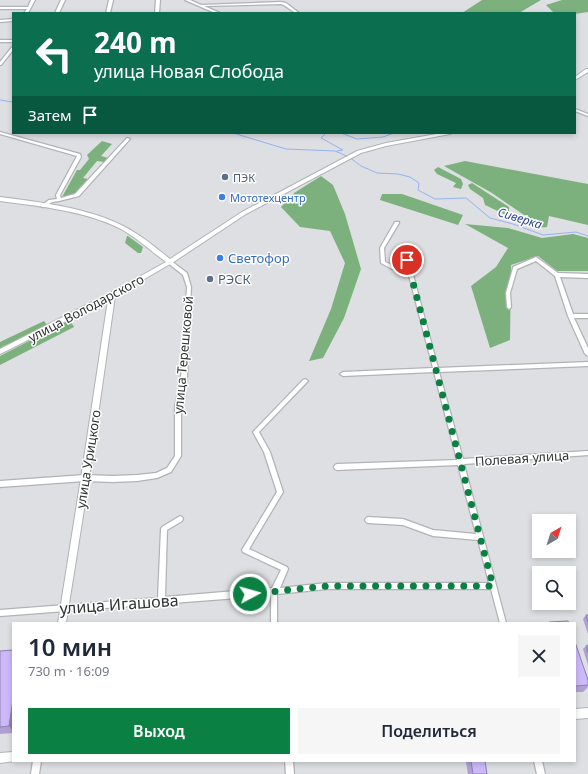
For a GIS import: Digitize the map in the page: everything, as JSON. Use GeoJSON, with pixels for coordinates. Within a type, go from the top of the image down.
{"type":"FeatureCollection","features":[{"type":"Feature","properties":{"kind":"main road"},"geometry":{"type":"LineString","coordinates":[[576,78],[588,70]]}},
{"type":"Feature","properties":{"kind":"main road","name":"улица Володарского"},"geometry":{"type":"LineString","coordinates":[[0,352],[112,295],[170,262],[244,214],[359,152],[386,145],[445,134]]}},
{"type":"Feature","properties":{"kind":"main road","name":"улица Терешковой"},"geometry":{"type":"LineString","coordinates":[[0,200],[44,206],[88,215],[122,228],[170,262]]}},
{"type":"Feature","properties":{"kind":"main road","name":"улица Урицкого"},"geometry":{"type":"LineString","coordinates":[[62,622],[86,478],[112,295]]}},
{"type":"Feature","properties":{"kind":"main road"},"geometry":{"type":"LineString","coordinates":[[576,714],[588,714]]}},
{"type":"Feature","properties":{"kind":"main road"},"geometry":{"type":"LineString","coordinates":[[0,758],[12,757]]}},
{"type":"Feature","properties":{"kind":"street"},"geometry":{"type":"LineString","coordinates":[[26,12],[33,0]]}},
{"type":"Feature","properties":{"kind":"street"},"geometry":{"type":"LineString","coordinates":[[57,12],[63,0]]}},
{"type":"Feature","properties":{"kind":"street"},"geometry":{"type":"LineString","coordinates":[[108,12],[111,0]]}},
{"type":"Feature","properties":{"kind":"street"},"geometry":{"type":"LineString","coordinates":[[157,12],[158,0]]}},
{"type":"Feature","properties":{"kind":"street"},"geometry":{"type":"LineString","coordinates":[[187,0],[216,12]]}},
{"type":"Feature","properties":{"kind":"street"},"geometry":{"type":"LineString","coordinates":[[202,5],[281,3],[285,4],[296,12]]}},
{"type":"Feature","properties":{"kind":"street"},"geometry":{"type":"LineString","coordinates":[[201,12],[202,5]]}},
{"type":"Feature","properties":{"kind":"street"},"geometry":{"type":"LineString","coordinates":[[0,8],[28,8]]}},
{"type":"Feature","properties":{"kind":"street"},"geometry":{"type":"LineString","coordinates":[[0,21],[12,20]]}},
{"type":"Feature","properties":{"kind":"street"},"geometry":{"type":"LineString","coordinates":[[0,41],[12,42]]}},
{"type":"Feature","properties":{"kind":"street"},"geometry":{"type":"LineString","coordinates":[[0,64],[12,49]]}},
{"type":"Feature","properties":{"kind":"street"},"geometry":{"type":"LineString","coordinates":[[576,110],[588,115]]}},
{"type":"Feature","properties":{"kind":"street"},"geometry":{"type":"LineString","coordinates":[[0,134],[79,155],[80,157],[58,196],[59,200]]}},
{"type":"Feature","properties":{"kind":"street"},"geometry":{"type":"LineString","coordinates":[[44,206],[51,201],[77,195],[128,139]]}},
{"type":"Feature","properties":{"kind":"street"},"geometry":{"type":"LineString","coordinates":[[397,223],[382,248],[383,263],[392,266],[408,263],[503,622]]}},
{"type":"Feature","properties":{"kind":"street"},"geometry":{"type":"LineString","coordinates":[[509,306],[508,293],[516,268],[536,259],[557,275],[571,316],[588,354]]}},
{"type":"Feature","properties":{"kind":"street","name":"улица Терешковой"},"geometry":{"type":"LineString","coordinates":[[86,478],[113,480],[157,475],[169,470],[178,456],[178,407],[184,377],[188,287],[185,274],[170,262]]}},
{"type":"Feature","properties":{"kind":"street"},"geometry":{"type":"LineString","coordinates":[[557,275],[588,276]]}},
{"type":"Feature","properties":{"kind":"street"},"geometry":{"type":"LineString","coordinates":[[571,316],[588,316]]}},
{"type":"Feature","properties":{"kind":"street"},"geometry":{"type":"LineString","coordinates":[[343,374],[588,364]]}},
{"type":"Feature","properties":{"kind":"street"},"geometry":{"type":"LineString","coordinates":[[274,622],[274,592],[285,569],[245,550],[280,492],[267,452],[256,432],[305,381]]}},
{"type":"Feature","properties":{"kind":"street","name":"Полевая улица"},"geometry":{"type":"LineString","coordinates":[[337,467],[461,462],[588,453]]}},
{"type":"Feature","properties":{"kind":"street"},"geometry":{"type":"LineString","coordinates":[[0,484],[86,478]]}},
{"type":"Feature","properties":{"kind":"street"},"geometry":{"type":"LineString","coordinates":[[162,601],[164,529],[180,519]]}},
{"type":"Feature","properties":{"kind":"street"},"geometry":{"type":"LineString","coordinates":[[368,520],[403,522],[433,533],[480,537]]}},
{"type":"Feature","properties":{"kind":"street","name":"улица Игашова"},"geometry":{"type":"LineString","coordinates":[[0,613],[238,595],[327,586],[493,586]]}},
{"type":"Feature","properties":{"kind":"street"},"geometry":{"type":"LineString","coordinates":[[35,774],[37,762]]}},
{"type":"Feature","properties":{"kind":"street"},"geometry":{"type":"LineString","coordinates":[[289,762],[290,774]]}},
{"type":"Feature","properties":{"kind":"street"},"geometry":{"type":"LineString","coordinates":[[538,762],[541,774]]}},
{"type":"Feature","properties":{"kind":"green space"},"geometry":{"type":"Polygon","coordinates":[[[482,0],[541,0],[521,12],[464,12],[482,0]]]}},
{"type":"Feature","properties":{"kind":"green space"},"geometry":{"type":"Polygon","coordinates":[[[562,0],[588,0],[588,12],[576,14],[576,12],[553,12],[546,5],[562,0]]]}},
{"type":"Feature","properties":{"kind":"green space"},"geometry":{"type":"Polygon","coordinates":[[[102,141],[112,144],[101,156],[108,158],[104,162],[97,161],[83,178],[88,179],[75,195],[62,197],[77,170],[80,170],[89,159],[87,155],[102,141]]]}},
{"type":"Feature","properties":{"kind":"green space"},"geometry":{"type":"Polygon","coordinates":[[[465,161],[588,184],[588,225],[549,216],[547,227],[534,226],[530,222],[528,215],[524,215],[492,193],[444,166],[465,161]]]}},
{"type":"Feature","properties":{"kind":"green space"},"geometry":{"type":"Polygon","coordinates":[[[438,167],[461,179],[463,184],[461,189],[453,187],[456,183],[437,174],[434,170],[438,167]]]}},
{"type":"Feature","properties":{"kind":"green space"},"geometry":{"type":"Polygon","coordinates":[[[321,176],[333,185],[345,214],[361,269],[344,318],[323,358],[309,361],[331,309],[345,263],[330,231],[300,227],[281,207],[294,193],[321,176]]]}},
{"type":"Feature","properties":{"kind":"green space"},"geometry":{"type":"Polygon","coordinates":[[[472,183],[509,207],[509,215],[485,205],[483,198],[470,189],[468,185],[472,183]]]}},
{"type":"Feature","properties":{"kind":"green space"},"geometry":{"type":"Polygon","coordinates":[[[382,194],[402,194],[463,215],[458,225],[380,200],[382,194]]]}},
{"type":"Feature","properties":{"kind":"green space"},"geometry":{"type":"Polygon","coordinates":[[[465,224],[508,228],[542,238],[573,234],[588,238],[588,271],[557,271],[538,256],[511,265],[510,340],[490,348],[471,286],[496,267],[508,248],[465,224]]]}},
{"type":"Feature","properties":{"kind":"green space"},"geometry":{"type":"Polygon","coordinates":[[[127,236],[143,247],[141,253],[138,253],[125,243],[127,236]]]}},
{"type":"Feature","properties":{"kind":"green space"},"geometry":{"type":"Polygon","coordinates":[[[70,320],[74,327],[0,365],[0,356],[70,320]]]}},
{"type":"Feature","properties":{"kind":"green space"},"geometry":{"type":"Polygon","coordinates":[[[44,321],[47,325],[0,348],[0,342],[44,321]]]}},
{"type":"Feature","properties":{"kind":"building"},"geometry":{"type":"Polygon","coordinates":[[[576,645],[588,680],[588,685],[576,686],[576,645]]]}},
{"type":"Feature","properties":{"kind":"building"},"geometry":{"type":"Polygon","coordinates":[[[12,650],[12,706],[9,726],[0,727],[0,651],[12,650]]]}},
{"type":"Feature","properties":{"kind":"building"},"geometry":{"type":"Polygon","coordinates":[[[471,762],[485,762],[487,774],[473,774],[471,762]]]}},
{"type":"Feature","properties":{"kind":"waterway","name":"Сиверка"},"geometry":{"type":"LineString","coordinates":[[0,100],[12,102]]}},
{"type":"Feature","properties":{"kind":"waterway","name":"Сиверка"},"geometry":{"type":"LineString","coordinates":[[236,134],[286,149],[335,151],[349,157],[361,166],[377,173],[398,174],[410,177],[419,183],[418,190],[435,199],[466,198],[490,218],[513,224],[543,235],[576,232],[588,236]]}},
{"type":"Feature","properties":{"kind":"waterway"},"geometry":{"type":"LineString","coordinates":[[325,134],[321,138],[343,150],[337,151]]}},
{"type":"Feature","properties":{"kind":"waterway"},"geometry":{"type":"LineString","coordinates":[[344,134],[357,139],[383,137],[391,134]]}},
{"type":"Feature","properties":{"kind":"place","name":"ПЭК"},"geometry":{"type":"Point","coordinates":[225,177]}},
{"type":"Feature","properties":{"kind":"place","name":"Мототехцентр"},"geometry":{"type":"Point","coordinates":[222,197]}},
{"type":"Feature","properties":{"kind":"place","name":"Светофор"},"geometry":{"type":"Point","coordinates":[220,258]}},
{"type":"Feature","properties":{"kind":"place","name":"РЭСК"},"geometry":{"type":"Point","coordinates":[210,279]}},
{"type":"Feature","properties":{"kind":"route"},"geometry":{"type":"LineString","coordinates":[[250,594],[327,586],[493,586],[407,260]]}}]}
